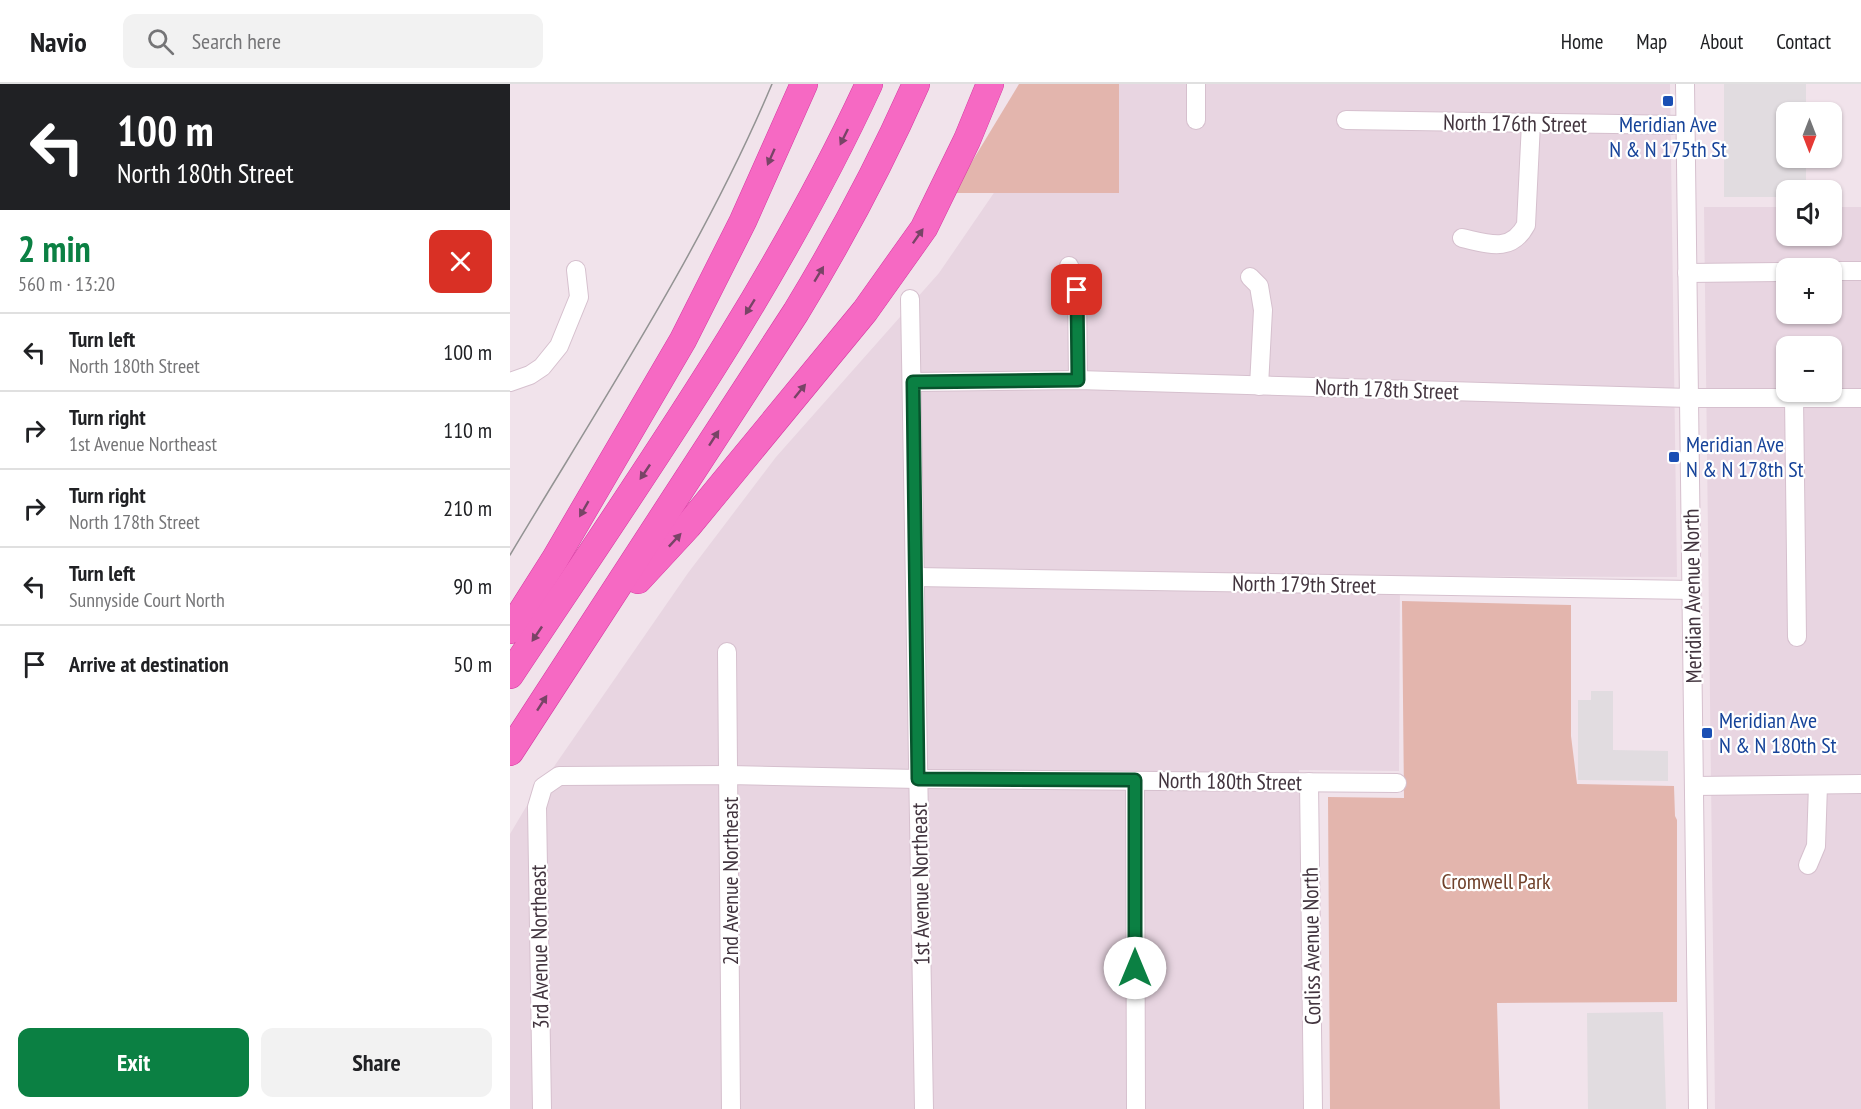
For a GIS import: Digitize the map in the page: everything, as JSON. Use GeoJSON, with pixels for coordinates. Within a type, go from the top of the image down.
{"type":"FeatureCollection","features":[{"type":"Feature","properties":{"kind":"highway"},"geometry":{"type":"LineString","coordinates":[[510,630],[555,559],[683,340],[743,221],[804,84]]}},
{"type":"Feature","properties":{"kind":"highway"},"geometry":{"type":"LineString","coordinates":[[510,675],[689,405],[765,283],[834,157],[869,84]]}},
{"type":"Feature","properties":{"kind":"highway"},"geometry":{"type":"LineString","coordinates":[[510,752],[831,255],[865,191],[916,84]]}},
{"type":"Feature","properties":{"kind":"highway"},"geometry":{"type":"LineString","coordinates":[[591,628],[688,526],[865,312],[924,228],[990,84]]}},
{"type":"Feature","properties":{"kind":"street"},"geometry":{"type":"LineString","coordinates":[[1196,84],[1196,120]]}},
{"type":"Feature","properties":{"kind":"street","name":"Meridian Avenue North"},"geometry":{"type":"LineString","coordinates":[[1684,84],[1698,1109]]}},
{"type":"Feature","properties":{"kind":"street","name":"North 176th Street"},"geometry":{"type":"LineString","coordinates":[[1346,120],[1685,125]]}},
{"type":"Feature","properties":{"kind":"street"},"geometry":{"type":"LineString","coordinates":[[1462,238],[1492,244],[1510,243],[1520,236],[1526,225],[1531,123]]}},
{"type":"Feature","properties":{"kind":"street"},"geometry":{"type":"LineString","coordinates":[[1068,266],[1075,279],[1077,290],[1078,380]]}},
{"type":"Feature","properties":{"kind":"street"},"geometry":{"type":"LineString","coordinates":[[510,382],[530,375],[542,367],[559,346],[579,297],[576,270]]}},
{"type":"Feature","properties":{"kind":"street"},"geometry":{"type":"LineString","coordinates":[[1842,271],[1861,271]]}},
{"type":"Feature","properties":{"kind":"street"},"geometry":{"type":"LineString","coordinates":[[1687,273],[1776,272]]}},
{"type":"Feature","properties":{"kind":"street"},"geometry":{"type":"LineString","coordinates":[[1250,277],[1259,286],[1263,310],[1259,386]]}},
{"type":"Feature","properties":{"kind":"street","name":"1st Avenue Northeast"},"geometry":{"type":"LineString","coordinates":[[910,299],[924,1109]]}},
{"type":"Feature","properties":{"kind":"street","name":"North 178th Street"},"geometry":{"type":"LineString","coordinates":[[913,382],[1078,380],[1689,398],[1776,398]]}},
{"type":"Feature","properties":{"kind":"street","name":"North 178th Street"},"geometry":{"type":"LineString","coordinates":[[1842,398],[1861,398]]}},
{"type":"Feature","properties":{"kind":"street"},"geometry":{"type":"LineString","coordinates":[[1794,402],[1797,637]]}},
{"type":"Feature","properties":{"kind":"street","name":"North 179th Street"},"geometry":{"type":"LineString","coordinates":[[916,578],[1692,590]]}},
{"type":"Feature","properties":{"kind":"street","name":"2nd Avenue Northeast"},"geometry":{"type":"LineString","coordinates":[[727,652],[731,1109]]}},
{"type":"Feature","properties":{"kind":"street","name":"North 180th Street"},"geometry":{"type":"LineString","coordinates":[[543,787],[560,776],[729,775],[1397,783]]}},
{"type":"Feature","properties":{"kind":"street"},"geometry":{"type":"LineString","coordinates":[[1135,780],[1136,1109]]}},
{"type":"Feature","properties":{"kind":"street","name":"Corliss Avenue North"},"geometry":{"type":"LineString","coordinates":[[1310,782],[1313,1109]]}},
{"type":"Feature","properties":{"kind":"street"},"geometry":{"type":"LineString","coordinates":[[1808,865],[1816,846],[1818,784]]}},
{"type":"Feature","properties":{"kind":"street"},"geometry":{"type":"LineString","coordinates":[[1694,786],[1861,784]]}},
{"type":"Feature","properties":{"kind":"street","name":"3rd Avenue Northeast"},"geometry":{"type":"LineString","coordinates":[[542,1109],[537,807],[543,787]]}},
{"type":"Feature","properties":{"kind":"shaded area"},"geometry":{"type":"Polygon","coordinates":[[[1054,84],[1670,84],[1677,577],[1400,576],[1399,771],[1299,770],[1303,1109],[510,1109],[510,834],[526,807],[688,573],[776,457],[939,273],[1035,133],[1054,84]]]}},
{"type":"Feature","properties":{"kind":"shaded area"},"geometry":{"type":"Polygon","coordinates":[[[1724,84],[1806,84],[1806,102],[1776,102],[1776,168],[1806,168],[1806,180],[1776,180],[1776,197],[1724,197],[1724,84]]]}},
{"type":"Feature","properties":{"kind":"shaded area"},"geometry":{"type":"Polygon","coordinates":[[[1704,207],[1776,207],[1776,246],[1842,246],[1842,207],[1861,207],[1861,1109],[1715,1109],[1704,207]]]}},
{"type":"Feature","properties":{"kind":"shaded area"},"geometry":{"type":"Polygon","coordinates":[[[1591,691],[1613,691],[1613,750],[1668,751],[1668,781],[1578,780],[1578,700],[1591,700],[1591,691]]]}},
{"type":"Feature","properties":{"kind":"shaded area"},"geometry":{"type":"Polygon","coordinates":[[[1663,1012],[1666,1109],[1588,1109],[1587,1013],[1663,1012]]]}},
{"type":"Feature","properties":{"kind":"green space"},"geometry":{"type":"Polygon","coordinates":[[[1019,84],[1119,84],[1119,193],[953,193],[1019,84]]]}},
{"type":"Feature","properties":{"kind":"green space","name":"Cromwell Park"},"geometry":{"type":"Polygon","coordinates":[[[1402,601],[1571,605],[1571,736],[1577,784],[1674,786],[1677,820],[1677,1002],[1497,1003],[1500,1109],[1330,1109],[1328,797],[1404,798],[1402,601]]]}},
{"type":"Feature","properties":{"kind":"tram line"},"geometry":{"type":"LineString","coordinates":[[510,555],[683,265],[744,146],[772,84]]}},
{"type":"Feature","properties":{"kind":"place","name":"Meridian Ave N & N 175th St"},"geometry":{"type":"Point","coordinates":[1668,101]}},
{"type":"Feature","properties":{"kind":"place","name":"Meridian Ave N & N 178th St"},"geometry":{"type":"Point","coordinates":[1674,457]}},
{"type":"Feature","properties":{"kind":"place","name":"Meridian Ave N & N 180th St"},"geometry":{"type":"Point","coordinates":[1707,733]}},
{"type":"Feature","properties":{"kind":"route"},"geometry":{"type":"LineString","coordinates":[[1077,290],[1078,380],[913,382],[918,779],[1135,780],[1135,968]]}}]}
